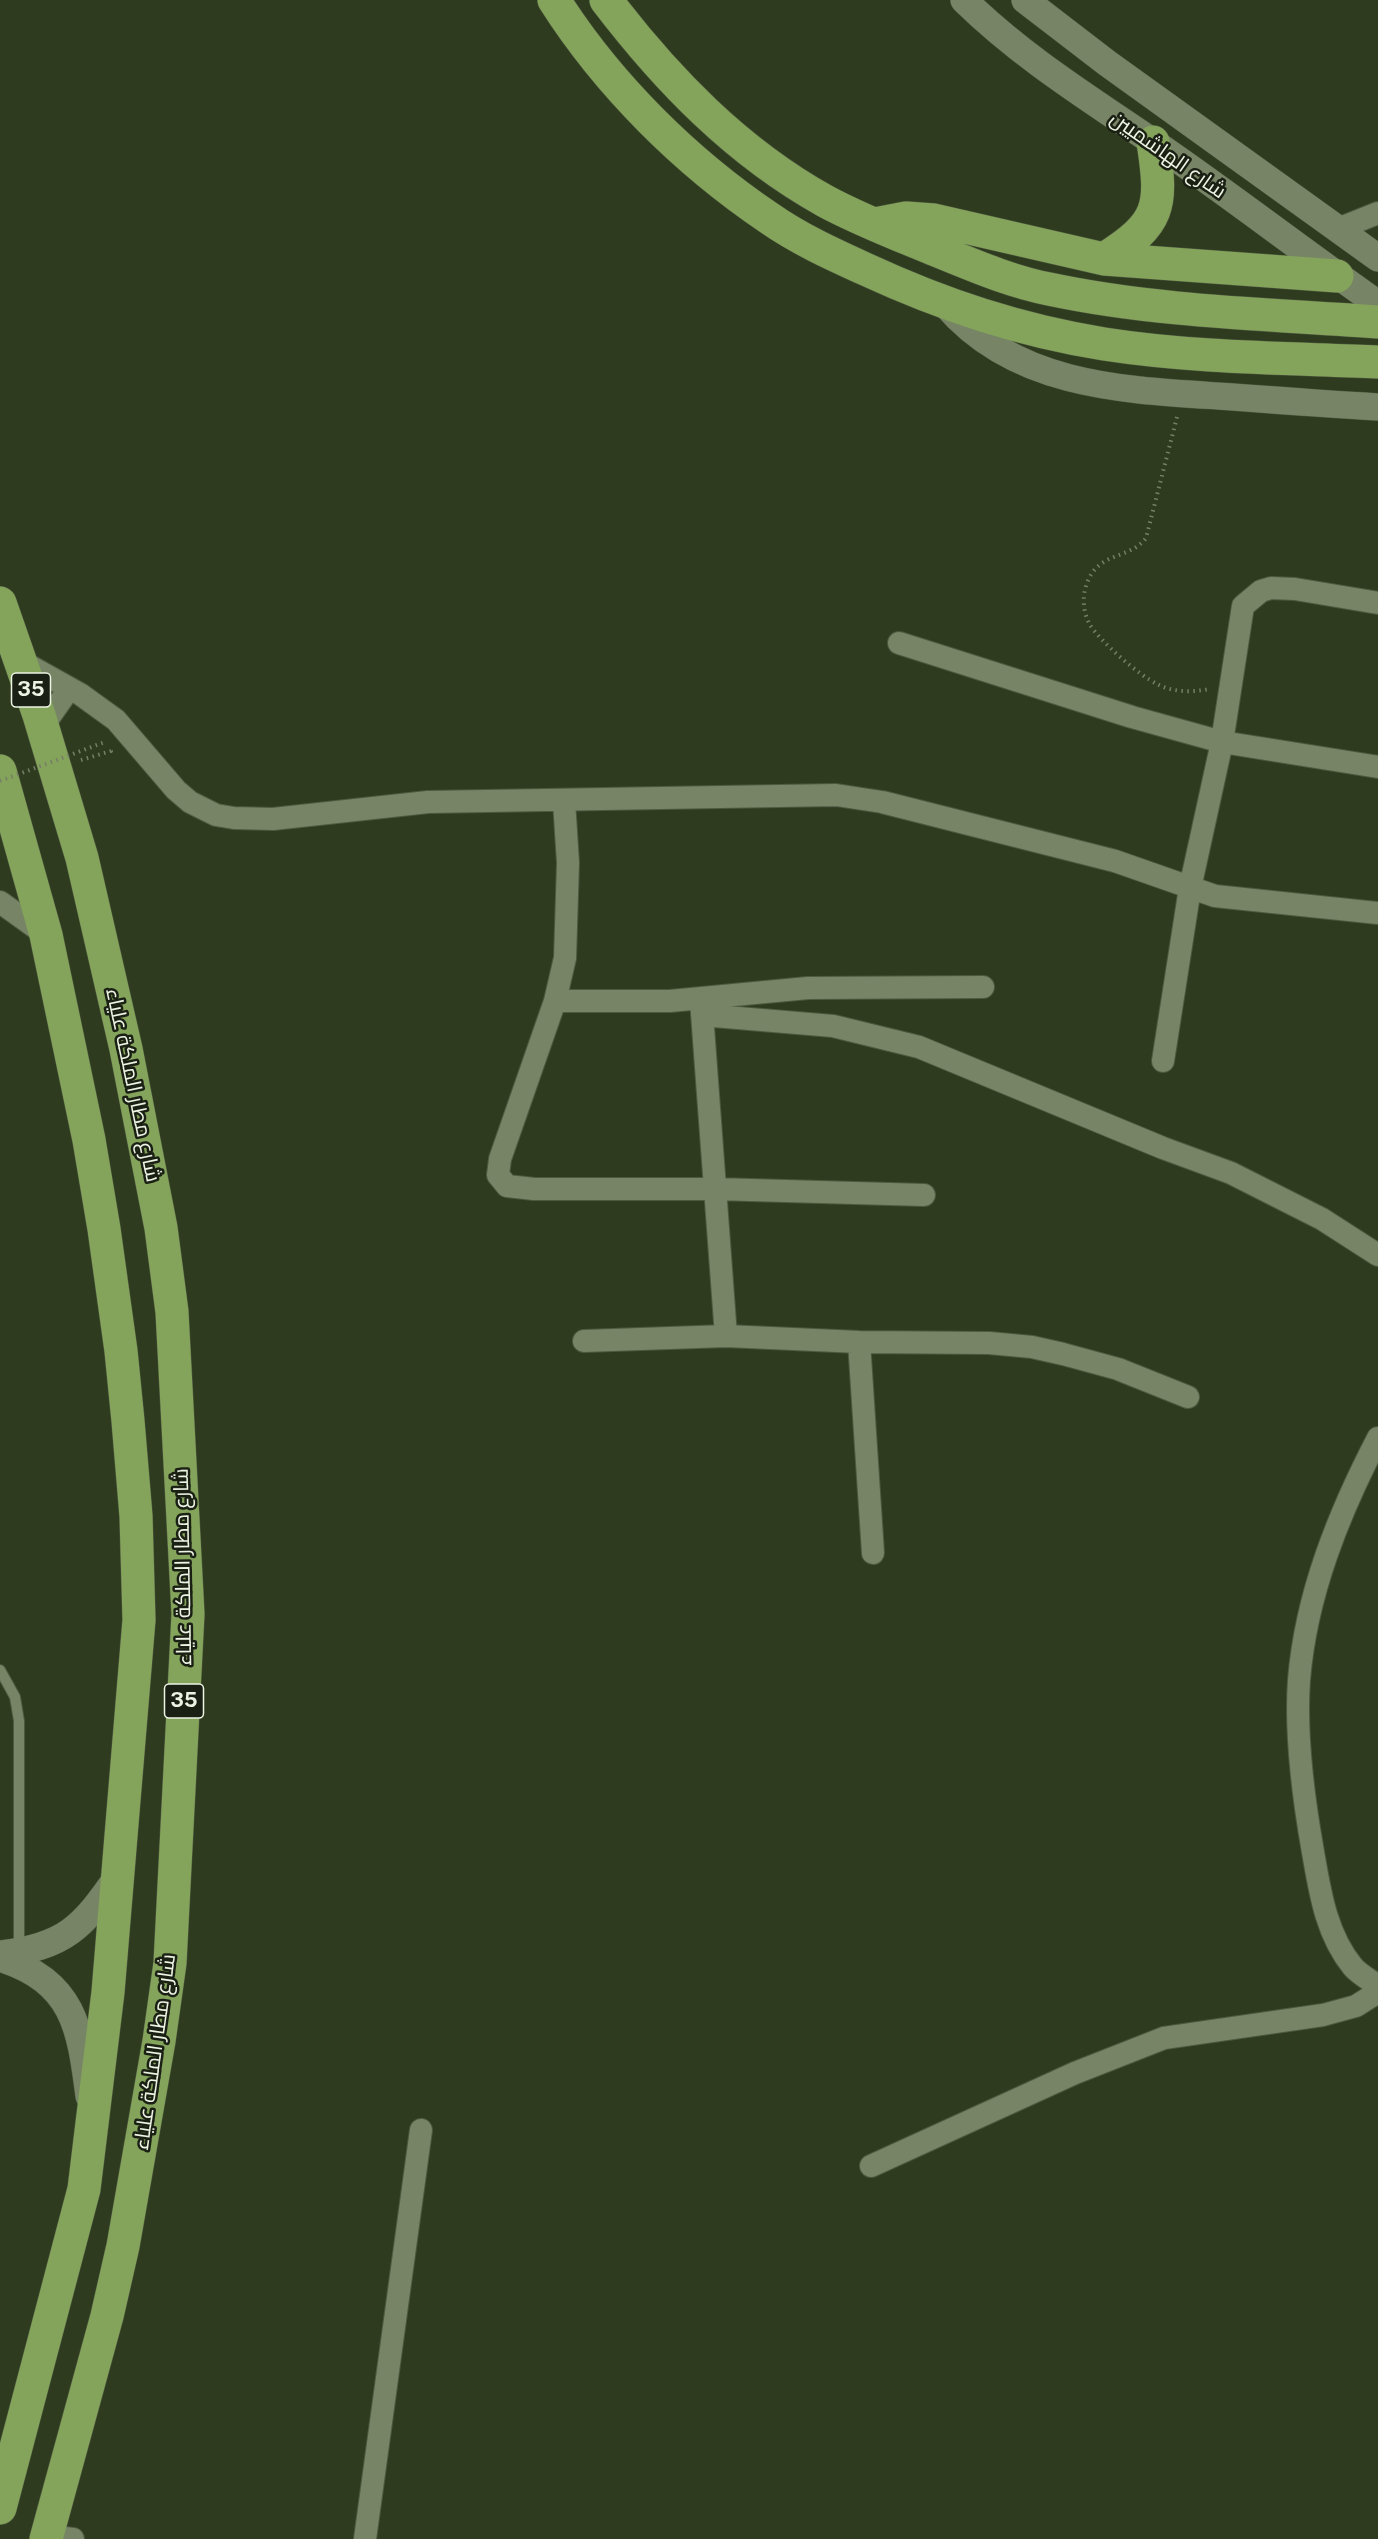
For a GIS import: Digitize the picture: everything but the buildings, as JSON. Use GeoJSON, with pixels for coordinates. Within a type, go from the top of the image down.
{"type":"FeatureCollection","features":[{"type":"Feature","properties":{"kind":"highway"},"geometry":{"type":"LineString","coordinates":[[554,0],[597,59],[642,111],[720,180],[768,218],[796,235],[946,305],[1029,329],[1105,344],[1180,352],[1378,362]]}},
{"type":"Feature","properties":{"kind":"highway"},"geometry":{"type":"LineString","coordinates":[[606,0],[637,40],[704,112],[784,175],[824,200],[874,225],[1010,279],[1046,289],[1151,305],[1378,322]]}},
{"type":"Feature","properties":{"kind":"highway"},"geometry":{"type":"LineString","coordinates":[[1104,259],[1140,234],[1154,212],[1159,188],[1153,142]]}},
{"type":"Feature","properties":{"kind":"highway"},"geometry":{"type":"LineString","coordinates":[[874,225],[906,219],[934,220],[1104,259],[1337,276]]}},
{"type":"Feature","properties":{"kind":"highway","name":"شارع مطار الملكة علياء"},"geometry":{"type":"LineString","coordinates":[[0,603],[42,726],[82,858],[105,956],[161,1228],[172,1323],[188,1614],[170,1963],[159,2041],[123,2246],[55,2538]]}},
{"type":"Feature","properties":{"kind":"highway","name":"35"},"geometry":{"type":"LineString","coordinates":[[0,771],[46,934],[87,1130],[104,1228],[122,1351],[136,1516],[139,1620],[108,1992],[79,2212],[0,2508]]}},
{"type":"Feature","properties":{"kind":"street","name":"شارع الهاشميين"},"geometry":{"type":"LineString","coordinates":[[964,0],[1042,67],[1153,142],[1378,304]]}},
{"type":"Feature","properties":{"kind":"street","name":"شارع الهاشميين"},"geometry":{"type":"LineString","coordinates":[[1025,0],[1107,63],[1378,258]]}},
{"type":"Feature","properties":{"kind":"street"},"geometry":{"type":"LineString","coordinates":[[1343,232],[1378,213]]}},
{"type":"Feature","properties":{"kind":"street"},"geometry":{"type":"LineString","coordinates":[[1343,232],[1378,243]]}},
{"type":"Feature","properties":{"kind":"street"},"geometry":{"type":"LineString","coordinates":[[1337,276],[1378,280]]}},
{"type":"Feature","properties":{"kind":"street"},"geometry":{"type":"LineString","coordinates":[[946,305],[961,322],[989,344],[1049,374],[1125,390],[1378,407]]}},
{"type":"Feature","properties":{"kind":"street"},"geometry":{"type":"LineString","coordinates":[[1163,1061],[1190,888],[1222,742],[1240,616],[1251,597],[1261,591],[1295,589],[1378,603]]}},
{"type":"Feature","properties":{"kind":"street"},"geometry":{"type":"LineString","coordinates":[[899,643],[1132,717],[1222,742],[1378,767]]}},
{"type":"Feature","properties":{"kind":"street"},"geometry":{"type":"LineString","coordinates":[[21,661],[116,720],[176,790],[190,801],[216,815],[273,819],[418,803],[810,794],[859,798],[1115,861],[1215,896],[1378,913]]}},
{"type":"Feature","properties":{"kind":"street"},"geometry":{"type":"LineString","coordinates":[[42,726],[69,689]]}},
{"type":"Feature","properties":{"kind":"street"},"geometry":{"type":"LineString","coordinates":[[564,801],[568,863],[565,958],[555,1001],[500,1159],[498,1175],[501,1181],[511,1187],[534,1189],[716,1189],[924,1195]]}},
{"type":"Feature","properties":{"kind":"street"},"geometry":{"type":"LineString","coordinates":[[0,893],[22,890],[30,876]]}},
{"type":"Feature","properties":{"kind":"street"},"geometry":{"type":"LineString","coordinates":[[0,902],[46,934]]}},
{"type":"Feature","properties":{"kind":"street"},"geometry":{"type":"LineString","coordinates":[[701,1007],[808,988],[983,987]]}},
{"type":"Feature","properties":{"kind":"street"},"geometry":{"type":"LineString","coordinates":[[555,1001],[701,1007],[860,1030],[919,1047],[1163,1148],[1231,1173],[1322,1219],[1378,1255]]}},
{"type":"Feature","properties":{"kind":"street"},"geometry":{"type":"LineString","coordinates":[[701,1007],[726,1336]]}},
{"type":"Feature","properties":{"kind":"street"},"geometry":{"type":"LineString","coordinates":[[584,1341],[726,1336],[859,1342],[989,1343],[1032,1347],[1118,1369],[1188,1397]]}},
{"type":"Feature","properties":{"kind":"street"},"geometry":{"type":"LineString","coordinates":[[859,1342],[873,1553]]}},
{"type":"Feature","properties":{"kind":"street"},"geometry":{"type":"LineString","coordinates":[[1378,1438],[1333,1535],[1318,1584],[1299,1679],[1301,1770],[1319,1887],[1333,1937],[1354,1968],[1378,1986]]}},
{"type":"Feature","properties":{"kind":"street"},"geometry":{"type":"LineString","coordinates":[[6,1954],[58,1939],[72,1932],[97,1907],[118,1876]]}},
{"type":"Feature","properties":{"kind":"street"},"geometry":{"type":"LineString","coordinates":[[6,1954],[20,1965],[44,1977],[60,1992],[77,2028],[92,2119]]}},
{"type":"Feature","properties":{"kind":"street"},"geometry":{"type":"LineString","coordinates":[[871,2166],[1075,2073],[1164,2038],[1323,2015],[1356,2006],[1378,1992]]}},
{"type":"Feature","properties":{"kind":"street"},"geometry":{"type":"LineString","coordinates":[[365,2539],[421,2130]]}},
{"type":"Feature","properties":{"kind":"lane"},"geometry":{"type":"LineString","coordinates":[[0,1670],[15,1697],[19,1721],[6,1954]]}},
{"type":"Feature","properties":{"kind":"path"},"geometry":{"type":"LineString","coordinates":[[1183,394],[1146,538],[1136,548],[1100,563],[1087,582],[1083,602],[1093,629],[1141,674],[1157,684],[1175,691],[1194,692],[1214,689],[1231,681]]}},
{"type":"Feature","properties":{"kind":"path"},"geometry":{"type":"LineString","coordinates":[[0,781],[105,742],[111,751],[81,762],[76,747]]}}]}
